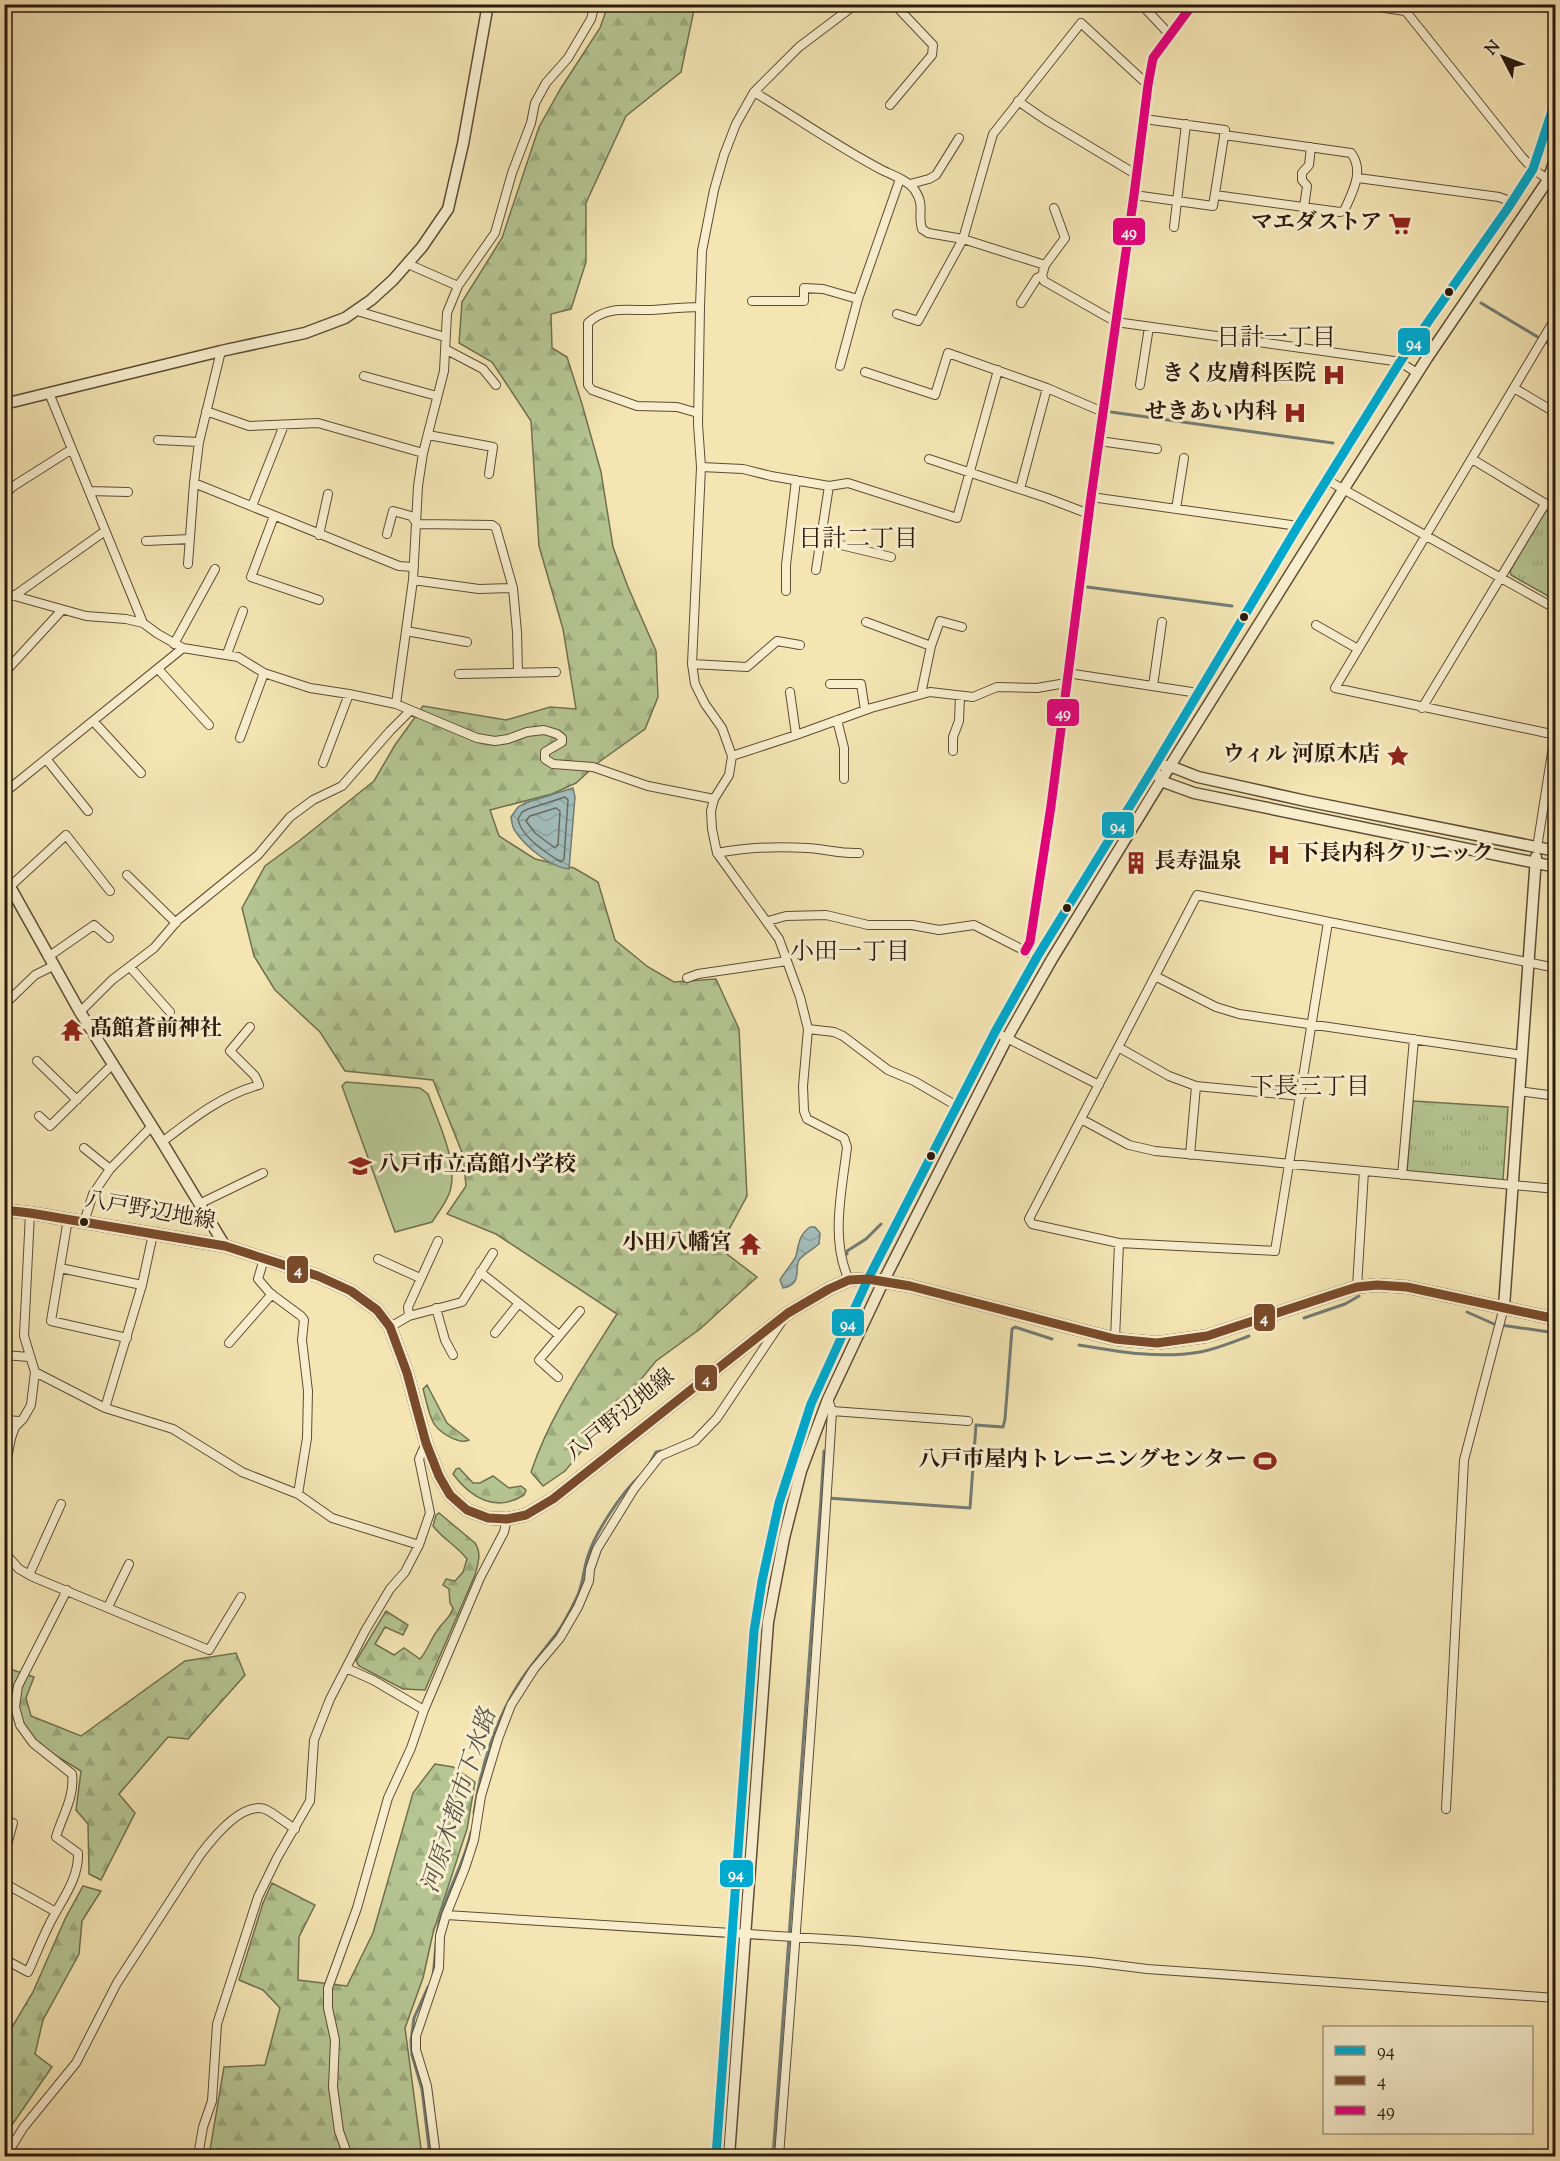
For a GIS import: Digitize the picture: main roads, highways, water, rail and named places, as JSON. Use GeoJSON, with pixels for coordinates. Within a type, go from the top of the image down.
{"type":"FeatureCollection","features":[{"type":"Feature","properties":{"kind":"main road","name":"八戸野辺地線"},"geometry":{"type":"LineString","coordinates":[[4,1210],[225,1246],[318,1276],[351,1291],[377,1310],[390,1327],[407,1373],[426,1443],[439,1476],[450,1495],[467,1510],[488,1518],[507,1519],[526,1515],[553,1499],[788,1313],[849,1280],[868,1279],[910,1286],[1115,1339],[1157,1343],[1207,1336],[1357,1287],[1377,1285],[1407,1287],[1556,1319]]}},
{"type":"Feature","properties":{"kind":"water"},"geometry":{"type":"Polygon","coordinates":[[[573,788],[575,797],[569,869],[546,860],[532,850],[515,831],[511,817],[518,807],[525,803],[573,788]]]}},
{"type":"Feature","properties":{"kind":"water"},"geometry":{"type":"Polygon","coordinates":[[[810,1227],[815,1227],[820,1233],[819,1244],[799,1260],[796,1280],[783,1288],[780,1280],[795,1258],[802,1236],[810,1227]]]}},
{"type":"Feature","properties":{"kind":"waterway","name":"河原木都市下水路"},"geometry":{"type":"LineString","coordinates":[[1481,303],[1556,348]]}},
{"type":"Feature","properties":{"kind":"waterway","name":"河原木都市下水路"},"geometry":{"type":"LineString","coordinates":[[1111,412],[1333,443]]}},
{"type":"Feature","properties":{"kind":"waterway","name":"河原木都市下水路"},"geometry":{"type":"LineString","coordinates":[[1087,587],[1232,606]]}},
{"type":"Feature","properties":{"kind":"waterway","name":"河原木都市下水路"},"geometry":{"type":"LineString","coordinates":[[847,1254],[847,1251],[866,1239],[881,1224]]}},
{"type":"Feature","properties":{"kind":"waterway"},"geometry":{"type":"LineString","coordinates":[[1304,1318],[1345,1304],[1359,1296]]}},
{"type":"Feature","properties":{"kind":"waterway"},"geometry":{"type":"LineString","coordinates":[[1467,1312],[1494,1324],[1556,1333]]}},
{"type":"Feature","properties":{"kind":"waterway"},"geometry":{"type":"LineString","coordinates":[[827,1498],[970,1508],[976,1425],[1003,1427],[1005,1419],[1012,1329],[1015,1327],[1052,1339]]}},
{"type":"Feature","properties":{"kind":"waterway"},"geometry":{"type":"LineString","coordinates":[[1079,1345],[1124,1352],[1170,1355],[1206,1351],[1249,1336]]}},
{"type":"Feature","properties":{"kind":"waterway","name":"河原木都市下水路"},"geometry":{"type":"LineString","coordinates":[[650,1463],[656,1452],[661,1451]]}},
{"type":"Feature","properties":{"kind":"waterway"},"geometry":{"type":"LineString","coordinates":[[821,1497],[824,1451]]}},
{"type":"Feature","properties":{"kind":"waterway","name":"河原木都市下水路"},"geometry":{"type":"LineString","coordinates":[[474,1813],[480,1779],[490,1744],[504,1711],[521,1680],[565,1620],[579,1592],[587,1559],[597,1534],[618,1502],[639,1477]]}},
{"type":"Feature","properties":{"kind":"waterway"},"geometry":{"type":"LineString","coordinates":[[773,2156],[821,1498]]}},
{"type":"Feature","properties":{"kind":"waterway","name":"河原木都市下水路"},"geometry":{"type":"LineString","coordinates":[[433,1975],[439,1922],[471,1832]]}},
{"type":"Feature","properties":{"kind":"waterway","name":"河原木都市下水路"},"geometry":{"type":"LineString","coordinates":[[428,1987],[414,2018],[411,2041],[412,2055],[422,2089],[430,2156]]}},
{"type":"Feature","properties":{"kind":"place","name":"マエダストア"},"geometry":{"type":"Point","coordinates":[1400,224]}},
{"type":"Feature","properties":{"kind":"place","name":"きく皮膚科医院"},"geometry":{"type":"Point","coordinates":[1334,375]}},
{"type":"Feature","properties":{"kind":"place","name":"せきあい内科"},"geometry":{"type":"Point","coordinates":[1295,413]}},
{"type":"Feature","properties":{"kind":"place","name":"ウィル 河原木店"},"geometry":{"type":"Point","coordinates":[1398,756]}},
{"type":"Feature","properties":{"kind":"place","name":"下長内科クリニック"},"geometry":{"type":"Point","coordinates":[1279,855]}},
{"type":"Feature","properties":{"kind":"place","name":"長寿温泉"},"geometry":{"type":"Point","coordinates":[1136,863]}},
{"type":"Feature","properties":{"kind":"place","name":"髙館蒼前神社"},"geometry":{"type":"Point","coordinates":[72,1030]}},
{"type":"Feature","properties":{"kind":"place","name":"八戸市立高館小学校"},"geometry":{"type":"Point","coordinates":[360,1166]}},
{"type":"Feature","properties":{"kind":"place","name":"小田八幡宮"},"geometry":{"type":"Point","coordinates":[750,1244]}},
{"type":"Feature","properties":{"kind":"place","name":"八戸市屋内トレーニングセンター"},"geometry":{"type":"Point","coordinates":[1265,1461]}},
{"type":"Feature","properties":{"kind":"district","name":"日計一丁目"},"geometry":{"type":"Point","coordinates":[1276,339]}},
{"type":"Feature","properties":{"kind":"district","name":"日計二丁目"},"geometry":{"type":"Point","coordinates":[858,540]}},
{"type":"Feature","properties":{"kind":"district","name":"小田一丁目"},"geometry":{"type":"Point","coordinates":[850,953]}},
{"type":"Feature","properties":{"kind":"district","name":"下長三丁目"},"geometry":{"type":"Point","coordinates":[1310,1088]}}]}
